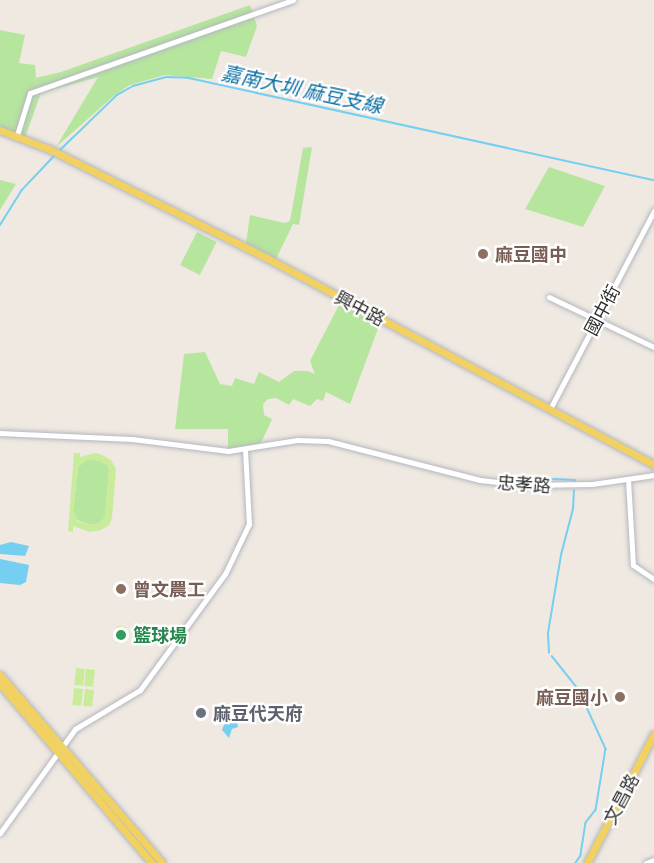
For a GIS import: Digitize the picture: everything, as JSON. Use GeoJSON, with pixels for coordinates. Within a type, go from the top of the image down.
{"type":"FeatureCollection","features":[{"type":"Feature","properties":{"kind":"main road","name":"興中路"},"geometry":{"type":"LineString","coordinates":[[0,130],[49,149],[273,261],[654,465]]}},
{"type":"Feature","properties":{"kind":"main road"},"geometry":{"type":"LineString","coordinates":[[0,675],[149,861]]}},
{"type":"Feature","properties":{"kind":"main road"},"geometry":{"type":"LineString","coordinates":[[0,684],[162,863]]}},
{"type":"Feature","properties":{"kind":"main road","name":"文昌路"},"geometry":{"type":"LineString","coordinates":[[587,863],[654,734]]}},
{"type":"Feature","properties":{"kind":"street"},"geometry":{"type":"LineString","coordinates":[[17,135],[30,93],[293,0]]}},
{"type":"Feature","properties":{"kind":"street","name":"國中街"},"geometry":{"type":"LineString","coordinates":[[550,409],[654,211]]}},
{"type":"Feature","properties":{"kind":"street"},"geometry":{"type":"LineString","coordinates":[[549,297],[654,347]]}},
{"type":"Feature","properties":{"kind":"street","name":"忠孝路"},"geometry":{"type":"LineString","coordinates":[[0,433],[132,439],[220,450],[245,449],[297,440],[328,441],[480,480],[524,485],[575,485],[654,475]]}},
{"type":"Feature","properties":{"kind":"street"},"geometry":{"type":"LineString","coordinates":[[0,833],[75,729],[140,690],[225,574],[249,524],[245,449]]}},
{"type":"Feature","properties":{"kind":"street"},"geometry":{"type":"LineString","coordinates":[[628,479],[633,565],[654,579]]}},
{"type":"Feature","properties":{"kind":"street"},"geometry":{"type":"LineString","coordinates":[[646,863],[654,860]]}},
{"type":"Feature","properties":{"kind":"green space"},"geometry":{"type":"Polygon","coordinates":[[[250,5],[257,26],[246,57],[221,51],[212,79],[165,75],[130,85],[116,94],[56,147],[98,77],[41,93],[23,143],[0,134],[0,30],[25,35],[19,63],[35,65],[36,78],[61,72],[250,5]]]}},
{"type":"Feature","properties":{"kind":"green space"},"geometry":{"type":"Polygon","coordinates":[[[312,147],[299,225],[293,224],[276,259],[246,243],[250,215],[284,223],[290,221],[303,148],[312,147]]]}},
{"type":"Feature","properties":{"kind":"green space"},"geometry":{"type":"Polygon","coordinates":[[[549,167],[605,186],[583,227],[525,209],[549,167]]]}},
{"type":"Feature","properties":{"kind":"green space"},"geometry":{"type":"Polygon","coordinates":[[[0,180],[16,184],[0,210],[0,180]]]}},
{"type":"Feature","properties":{"kind":"green space"},"geometry":{"type":"Polygon","coordinates":[[[197,232],[217,242],[200,275],[180,265],[197,232]]]}},
{"type":"Feature","properties":{"kind":"green space"},"geometry":{"type":"Polygon","coordinates":[[[339,305],[383,315],[350,404],[326,392],[323,401],[317,399],[310,406],[293,399],[289,405],[276,398],[268,399],[263,404],[264,415],[272,419],[261,443],[228,449],[228,429],[175,429],[184,354],[205,352],[220,384],[232,386],[235,378],[254,384],[259,372],[279,382],[294,371],[308,371],[315,374],[310,361],[339,305]]]}},
{"type":"Feature","properties":{"kind":"green space"},"geometry":{"type":"Polygon","coordinates":[[[74,453],[80,453],[80,457],[96,453],[102,455],[111,460],[116,469],[112,518],[109,525],[101,530],[90,532],[73,526],[73,532],[68,531],[74,453]],[[88,459],[78,467],[73,512],[77,521],[91,525],[100,523],[105,517],[109,470],[108,466],[100,461],[88,459]]]}},
{"type":"Feature","properties":{"kind":"green space"},"geometry":{"type":"Polygon","coordinates":[[[88,459],[100,461],[108,466],[109,470],[105,517],[100,523],[91,525],[77,520],[73,512],[78,467],[88,459]]]}},
{"type":"Feature","properties":{"kind":"green space","name":"籃球場"},"geometry":{"type":"Polygon","coordinates":[[[117,626],[126,627],[124,643],[116,643],[117,626]]]}},
{"type":"Feature","properties":{"kind":"green space"},"geometry":{"type":"Polygon","coordinates":[[[76,668],[85,669],[83,686],[74,685],[76,668]]]}},
{"type":"Feature","properties":{"kind":"green space"},"geometry":{"type":"Polygon","coordinates":[[[86,669],[95,670],[93,687],[84,686],[86,669]]]}},
{"type":"Feature","properties":{"kind":"green space"},"geometry":{"type":"Polygon","coordinates":[[[74,688],[83,689],[81,706],[72,705],[74,688]]]}},
{"type":"Feature","properties":{"kind":"green space"},"geometry":{"type":"Polygon","coordinates":[[[85,689],[94,690],[92,707],[83,706],[85,689]]]}},
{"type":"Feature","properties":{"kind":"water"},"geometry":{"type":"Polygon","coordinates":[[[11,542],[29,546],[25,556],[0,554],[0,545],[11,542]]]}},
{"type":"Feature","properties":{"kind":"water"},"geometry":{"type":"Polygon","coordinates":[[[0,559],[29,565],[26,582],[20,585],[0,583],[0,559]]]}},
{"type":"Feature","properties":{"kind":"water"},"geometry":{"type":"Polygon","coordinates":[[[231,707],[245,709],[243,714],[229,720],[237,722],[238,727],[232,729],[229,738],[222,730],[231,707]]]}},
{"type":"Feature","properties":{"kind":"waterway","name":"嘉南大圳 麻豆支線"},"geometry":{"type":"LineString","coordinates":[[58,152],[117,95],[133,86],[166,77],[189,78],[654,180]]}},
{"type":"Feature","properties":{"kind":"waterway","name":"嘉南大圳 麻豆支線"},"geometry":{"type":"LineString","coordinates":[[0,225],[21,191],[55,155]]}},
{"type":"Feature","properties":{"kind":"waterway"},"geometry":{"type":"LineString","coordinates":[[533,478],[575,480],[575,484]]}},
{"type":"Feature","properties":{"kind":"waterway"},"geometry":{"type":"LineString","coordinates":[[549,653],[548,633],[561,555],[573,509],[574,491]]}},
{"type":"Feature","properties":{"kind":"waterway"},"geometry":{"type":"LineString","coordinates":[[552,656],[579,690],[606,749],[596,810],[586,823],[581,856],[576,863]]}},
{"type":"Feature","properties":{"kind":"place","name":"麻豆國中"},"geometry":{"type":"Point","coordinates":[483,254]}},
{"type":"Feature","properties":{"kind":"place","name":"曾文農工"},"geometry":{"type":"Point","coordinates":[121,589]}},
{"type":"Feature","properties":{"kind":"place","name":"籃球場"},"geometry":{"type":"Point","coordinates":[121,635]}},
{"type":"Feature","properties":{"kind":"place","name":"麻豆國小"},"geometry":{"type":"Point","coordinates":[620,697]}},
{"type":"Feature","properties":{"kind":"place","name":"麻豆代天府"},"geometry":{"type":"Point","coordinates":[201,713]}}]}
